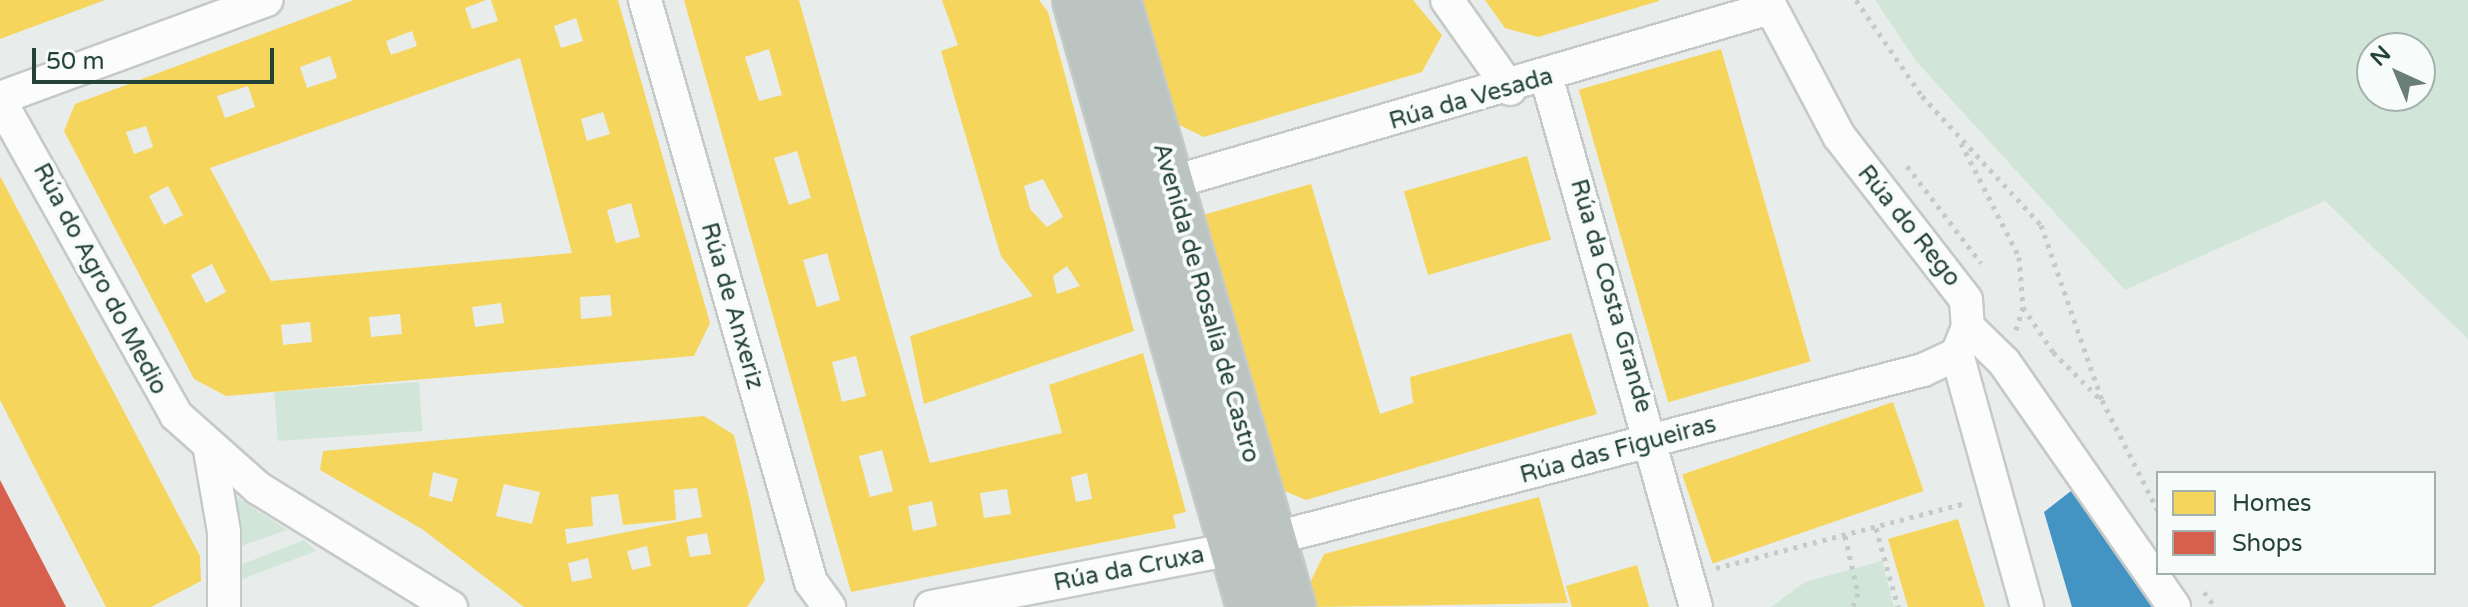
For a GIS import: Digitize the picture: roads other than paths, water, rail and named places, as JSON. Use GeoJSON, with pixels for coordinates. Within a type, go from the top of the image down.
{"type":"FeatureCollection","features":[{"type":"Feature","properties":{"kind":"highway","name":"Avenida de Rosalía de Castro"},"geometry":{"type":"LineString","coordinates":[[1075,0],[1249,607]]}},
{"type":"Feature","properties":{"kind":"highway","name":"Avenida de Rosalía de Castro"},"geometry":{"type":"LineString","coordinates":[[1118,0],[1293,607]]}},
{"type":"Feature","properties":{"kind":"street"},"geometry":{"type":"LineString","coordinates":[[0,100],[267,0]]}},
{"type":"Feature","properties":{"kind":"street","name":"Rúa de Anxeriz"},"geometry":{"type":"LineString","coordinates":[[645,0],[811,582],[829,607]]}},
{"type":"Feature","properties":{"kind":"street"},"geometry":{"type":"LineString","coordinates":[[1447,0],[1510,89]]}},
{"type":"Feature","properties":{"kind":"street","name":"Rúa da Vesada"},"geometry":{"type":"LineString","coordinates":[[1170,183],[1547,79],[1768,4]]}},
{"type":"Feature","properties":{"kind":"street","name":"Rúa do Rego"},"geometry":{"type":"LineString","coordinates":[[1768,4],[1839,136],[1959,285],[1963,341],[1995,495],[2027,607]]}},
{"type":"Feature","properties":{"kind":"street","name":"Rúa da Costa Grande"},"geometry":{"type":"LineString","coordinates":[[1547,79],[1653,440],[1696,607]]}},
{"type":"Feature","properties":{"kind":"street","name":"Rúa do Agro do Medio"},"geometry":{"type":"LineString","coordinates":[[0,100],[160,392],[210,450],[285,507],[451,607]]}},
{"type":"Feature","properties":{"kind":"street"},"geometry":{"type":"LineString","coordinates":[[1963,341],[2004,362],[2174,607]]}},
{"type":"Feature","properties":{"kind":"street","name":"Rúa das Figueiras"},"geometry":{"type":"LineString","coordinates":[[1233,549],[1923,370],[1963,341]]}},
{"type":"Feature","properties":{"kind":"street"},"geometry":{"type":"LineString","coordinates":[[210,450],[224,532],[224,607]]}},
{"type":"Feature","properties":{"kind":"street","name":"Rúa da Cruxa"},"geometry":{"type":"LineString","coordinates":[[931,607],[1233,549]]}}]}
